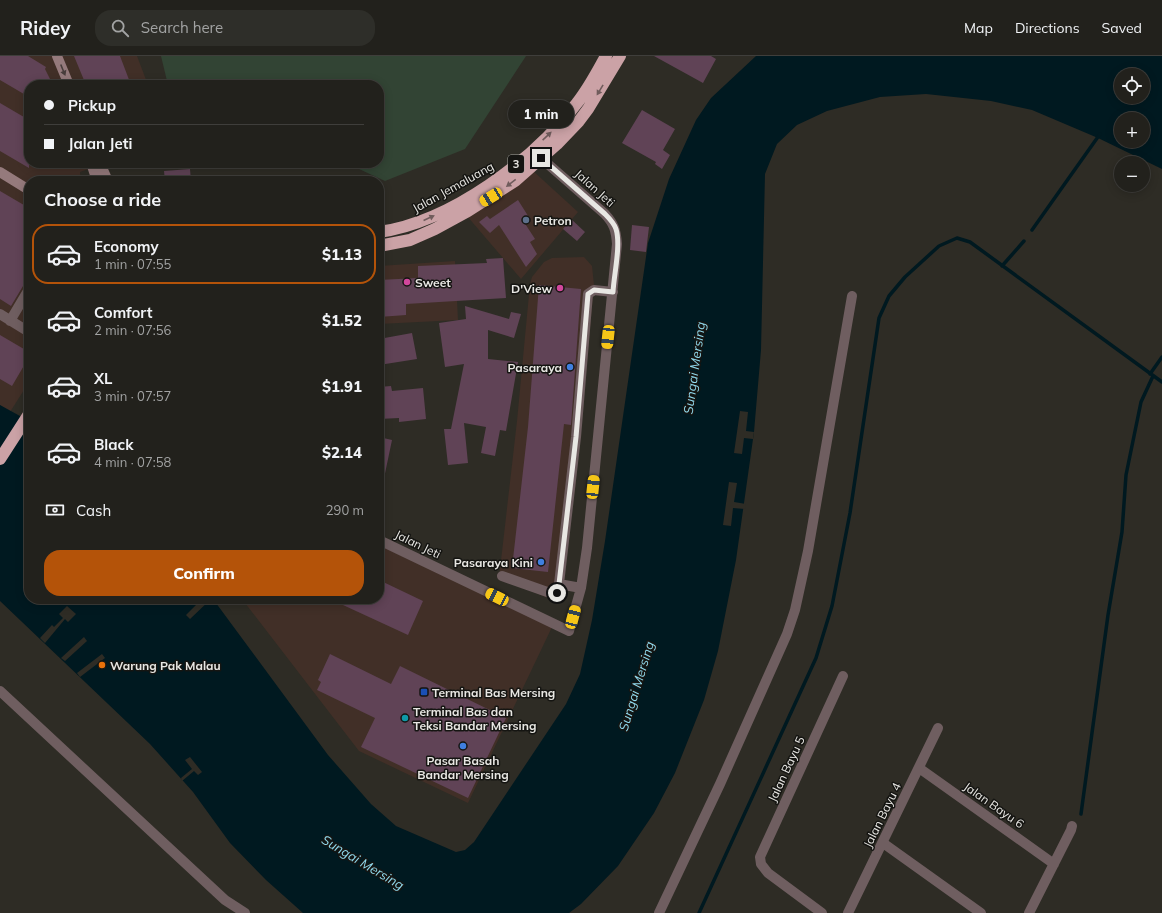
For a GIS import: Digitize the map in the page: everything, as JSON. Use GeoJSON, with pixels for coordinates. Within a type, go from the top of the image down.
{"type":"FeatureCollection","features":[{"type":"Feature","properties":{"kind":"highway","name":"Jalan Jemaluang"},"geometry":{"type":"LineString","coordinates":[[384,231],[411,226],[430,218],[495,181],[513,167],[569,113],[582,96],[606,56]]}},
{"type":"Feature","properties":{"kind":"highway","name":"3"},"geometry":{"type":"LineString","coordinates":[[384,245],[410,240],[435,229],[502,190],[557,144],[579,121],[588,109],[620,56]]}},
{"type":"Feature","properties":{"kind":"highway"},"geometry":{"type":"LineString","coordinates":[[0,459],[24,422]]}},
{"type":"Feature","properties":{"kind":"street"},"geometry":{"type":"LineString","coordinates":[[57,56],[67,80]]}},
{"type":"Feature","properties":{"kind":"street","name":"Jalan Jeti"},"geometry":{"type":"LineString","coordinates":[[384,542],[569,631],[581,588],[587,548],[617,244],[616,229],[605,214],[541,158]]}},
{"type":"Feature","properties":{"kind":"street"},"geometry":{"type":"LineString","coordinates":[[0,172],[24,186]]}},
{"type":"Feature","properties":{"kind":"street"},"geometry":{"type":"LineString","coordinates":[[502,576],[555,595],[557,593],[576,437],[588,294],[594,290],[613,292]]}},
{"type":"Feature","properties":{"kind":"street"},"geometry":{"type":"LineString","coordinates":[[659,913],[720,784],[787,634],[795,610],[808,551],[852,296]]}},
{"type":"Feature","properties":{"kind":"street"},"geometry":{"type":"LineString","coordinates":[[10,321],[24,297]]}},
{"type":"Feature","properties":{"kind":"street"},"geometry":{"type":"LineString","coordinates":[[0,314],[24,329]]}},
{"type":"Feature","properties":{"kind":"street"},"geometry":{"type":"LineString","coordinates":[[559,584],[581,588]]}},
{"type":"Feature","properties":{"kind":"street","name":"Jalan Bayu 5"},"geometry":{"type":"LineString","coordinates":[[822,913],[768,873],[761,864],[760,857],[843,676]]}},
{"type":"Feature","properties":{"kind":"street"},"geometry":{"type":"LineString","coordinates":[[0,691],[225,900],[245,913]]}},
{"type":"Feature","properties":{"kind":"street","name":"Jalan Bayu 4"},"geometry":{"type":"LineString","coordinates":[[848,913],[938,728]]}},
{"type":"Feature","properties":{"kind":"street","name":"Jalan Bayu 6"},"geometry":{"type":"LineString","coordinates":[[919,768],[1054,864]]}},
{"type":"Feature","properties":{"kind":"street"},"geometry":{"type":"LineString","coordinates":[[1029,913],[1072,826]]}},
{"type":"Feature","properties":{"kind":"street"},"geometry":{"type":"LineString","coordinates":[[883,843],[981,913]]}},
{"type":"Feature","properties":{"kind":"shaded area"},"geometry":{"type":"Polygon","coordinates":[[[0,56],[137,56],[146,80],[24,80],[24,168],[91,168],[80,172],[80,176],[24,176],[24,390],[10,412],[0,405],[0,56]]]}},
{"type":"Feature","properties":{"kind":"shaded area"},"geometry":{"type":"Polygon","coordinates":[[[532,170],[578,212],[521,279],[467,216],[532,170]]]}},
{"type":"Feature","properties":{"kind":"shaded area"},"geometry":{"type":"Polygon","coordinates":[[[584,257],[592,266],[594,285],[575,490],[553,600],[499,578],[517,421],[530,284],[532,277],[544,262],[552,258],[584,257]]]}},
{"type":"Feature","properties":{"kind":"shaded area"},"geometry":{"type":"Polygon","coordinates":[[[455,261],[458,320],[384,324],[384,266],[455,261]]]}},
{"type":"Feature","properties":{"kind":"shaded area"},"geometry":{"type":"Polygon","coordinates":[[[384,547],[552,627],[468,803],[359,751],[246,604],[384,604],[384,547]]]}},
{"type":"Feature","properties":{"kind":"green space"},"geometry":{"type":"Polygon","coordinates":[[[161,56],[526,56],[465,149],[385,181],[384,176],[374,176],[357,168],[384,168],[384,80],[167,80],[161,56]]]}},
{"type":"Feature","properties":{"kind":"water","name":"Sungai Mersing"},"geometry":{"type":"Polygon","coordinates":[[[756,56],[1162,56],[1162,169],[1150,163],[1150,156],[1135,156],[1119,148],[1150,148],[1150,112],[1114,112],[1114,146],[1032,110],[991,101],[926,94],[880,97],[827,111],[797,125],[777,144],[765,174],[761,350],[754,432],[736,560],[718,651],[704,700],[675,773],[654,813],[618,866],[581,904],[569,913],[303,913],[266,880],[230,843],[193,792],[150,744],[0,601],[0,405],[24,418],[24,604],[217,604],[328,755],[371,804],[396,826],[456,852],[465,850],[474,842],[566,704],[580,674],[592,620],[605,541],[648,243],[669,179],[696,120],[711,98],[756,56]]]}},
{"type":"Feature","properties":{"kind":"pier"},"geometry":{"type":"Polygon","coordinates":[[[740,411],[748,412],[746,431],[754,432],[753,439],[744,438],[742,454],[734,453],[740,411]]]}},
{"type":"Feature","properties":{"kind":"pier"},"geometry":{"type":"Polygon","coordinates":[[[729,482],[737,483],[734,502],[746,504],[745,509],[733,508],[731,526],[723,525],[729,482]]]}},
{"type":"Feature","properties":{"kind":"pier"},"geometry":{"type":"Polygon","coordinates":[[[197,604],[206,604],[190,619],[186,615],[197,604]]]}},
{"type":"Feature","properties":{"kind":"pier"},"geometry":{"type":"Polygon","coordinates":[[[67,606],[76,614],[68,622],[65,619],[45,643],[40,638],[52,625],[54,627],[63,618],[59,614],[67,606]]]}},
{"type":"Feature","properties":{"kind":"pier"},"geometry":{"type":"Polygon","coordinates":[[[84,637],[87,641],[65,661],[61,658],[84,637]]]}},
{"type":"Feature","properties":{"kind":"pier"},"geometry":{"type":"Polygon","coordinates":[[[102,654],[105,658],[80,677],[77,673],[102,654]]]}},
{"type":"Feature","properties":{"kind":"pier"},"geometry":{"type":"Polygon","coordinates":[[[190,757],[202,772],[198,775],[194,771],[182,781],[181,778],[192,769],[185,760],[190,757]]]}},
{"type":"Feature","properties":{"kind":"building"},"geometry":{"type":"Polygon","coordinates":[[[0,56],[28,56],[46,67],[45,69],[50,80],[24,80],[24,94],[0,80],[0,56]]]}},
{"type":"Feature","properties":{"kind":"building"},"geometry":{"type":"Polygon","coordinates":[[[74,56],[120,56],[129,80],[84,80],[74,56]]]}},
{"type":"Feature","properties":{"kind":"building"},"geometry":{"type":"Polygon","coordinates":[[[654,56],[711,56],[716,59],[703,83],[654,56]]]}},
{"type":"Feature","properties":{"kind":"building"},"geometry":{"type":"Polygon","coordinates":[[[0,103],[24,117],[24,165],[0,151],[0,103]]]}},
{"type":"Feature","properties":{"kind":"building"},"geometry":{"type":"Polygon","coordinates":[[[642,110],[675,129],[663,150],[670,155],[662,169],[655,164],[656,162],[622,143],[642,110]]]}},
{"type":"Feature","properties":{"kind":"building"},"geometry":{"type":"Polygon","coordinates":[[[190,169],[191,176],[164,176],[164,171],[190,169]]]}},
{"type":"Feature","properties":{"kind":"building"},"geometry":{"type":"Polygon","coordinates":[[[0,191],[24,205],[24,286],[11,306],[0,299],[0,191]]]}},
{"type":"Feature","properties":{"kind":"building"},"geometry":{"type":"Polygon","coordinates":[[[518,200],[530,219],[524,222],[535,239],[530,242],[537,254],[526,267],[499,225],[490,233],[479,222],[487,216],[490,219],[518,200]]]}},
{"type":"Feature","properties":{"kind":"building"},"geometry":{"type":"Polygon","coordinates":[[[571,219],[585,232],[577,241],[563,229],[571,219]]]}},
{"type":"Feature","properties":{"kind":"building"},"geometry":{"type":"Polygon","coordinates":[[[632,225],[649,227],[646,252],[630,250],[632,225]]]}},
{"type":"Feature","properties":{"kind":"building"},"geometry":{"type":"Polygon","coordinates":[[[503,258],[506,298],[406,304],[406,315],[384,317],[384,280],[418,278],[418,266],[487,263],[486,259],[503,258]]]}},
{"type":"Feature","properties":{"kind":"building"},"geometry":{"type":"Polygon","coordinates":[[[539,285],[581,289],[571,425],[564,424],[548,572],[512,568],[528,427],[539,285]]]}},
{"type":"Feature","properties":{"kind":"building"},"geometry":{"type":"Polygon","coordinates":[[[465,306],[509,319],[511,312],[521,314],[514,338],[488,330],[488,359],[518,362],[506,431],[500,430],[495,456],[481,453],[486,427],[464,423],[468,463],[448,465],[444,429],[451,429],[464,364],[445,367],[439,323],[466,319],[465,306]]]}},
{"type":"Feature","properties":{"kind":"building"},"geometry":{"type":"Polygon","coordinates":[[[412,333],[417,359],[384,364],[384,338],[412,333]]]}},
{"type":"Feature","properties":{"kind":"building"},"geometry":{"type":"Polygon","coordinates":[[[0,335],[24,349],[24,366],[12,386],[0,379],[0,335]]]}},
{"type":"Feature","properties":{"kind":"building"},"geometry":{"type":"Polygon","coordinates":[[[391,386],[392,391],[423,388],[426,419],[399,422],[399,418],[384,419],[384,387],[391,386]]]}},
{"type":"Feature","properties":{"kind":"building"},"geometry":{"type":"Polygon","coordinates":[[[384,438],[392,440],[384,478],[384,438]]]}},
{"type":"Feature","properties":{"kind":"building"},"geometry":{"type":"Polygon","coordinates":[[[384,582],[423,601],[408,635],[341,604],[384,604],[384,582]]]}},
{"type":"Feature","properties":{"kind":"building"},"geometry":{"type":"Polygon","coordinates":[[[330,654],[391,684],[400,666],[506,718],[468,798],[361,747],[375,718],[317,690],[321,682],[318,680],[330,654]]]}},
{"type":"Feature","properties":{"kind":"waterway"},"geometry":{"type":"LineString","coordinates":[[1032,230],[1100,134]]}},
{"type":"Feature","properties":{"kind":"waterway"},"geometry":{"type":"LineString","coordinates":[[699,913],[816,658],[832,606],[850,513],[879,318],[889,296],[905,277],[939,246],[957,238],[970,242],[1162,382]]}},
{"type":"Feature","properties":{"kind":"waterway"},"geometry":{"type":"LineString","coordinates":[[1002,266],[1024,241]]}},
{"type":"Feature","properties":{"kind":"waterway"},"geometry":{"type":"LineString","coordinates":[[1150,374],[1162,357]]}},
{"type":"Feature","properties":{"kind":"waterway"},"geometry":{"type":"LineString","coordinates":[[1081,814],[1108,615],[1122,532],[1126,475],[1141,402],[1153,376]]}},
{"type":"Feature","properties":{"kind":"place","name":"Petron"},"geometry":{"type":"Point","coordinates":[526,220]}},
{"type":"Feature","properties":{"kind":"place","name":"Sweet"},"geometry":{"type":"Point","coordinates":[407,282]}},
{"type":"Feature","properties":{"kind":"place","name":"D'View"},"geometry":{"type":"Point","coordinates":[560,288]}},
{"type":"Feature","properties":{"kind":"place","name":"Pasaraya"},"geometry":{"type":"Point","coordinates":[570,367]}},
{"type":"Feature","properties":{"kind":"place","name":"Pasaraya Kini"},"geometry":{"type":"Point","coordinates":[541,562]}},
{"type":"Feature","properties":{"kind":"place","name":"Warung Pak Malau"},"geometry":{"type":"Point","coordinates":[102,665]}},
{"type":"Feature","properties":{"kind":"place","name":"Terminal Bas Mersing"},"geometry":{"type":"Point","coordinates":[424,692]}},
{"type":"Feature","properties":{"kind":"place","name":"Terminal Bas dan Teksi Bandar Mersing"},"geometry":{"type":"Point","coordinates":[405,718]}},
{"type":"Feature","properties":{"kind":"place","name":"Pasar Basah Bandar Mersing"},"geometry":{"type":"Point","coordinates":[463,746]}},
{"type":"Feature","properties":{"kind":"route"},"geometry":{"type":"LineString","coordinates":[[541,158],[605,214],[616,229],[617,244],[613,292],[594,290],[590,291],[588,294],[576,437],[557,593]]}}]}
